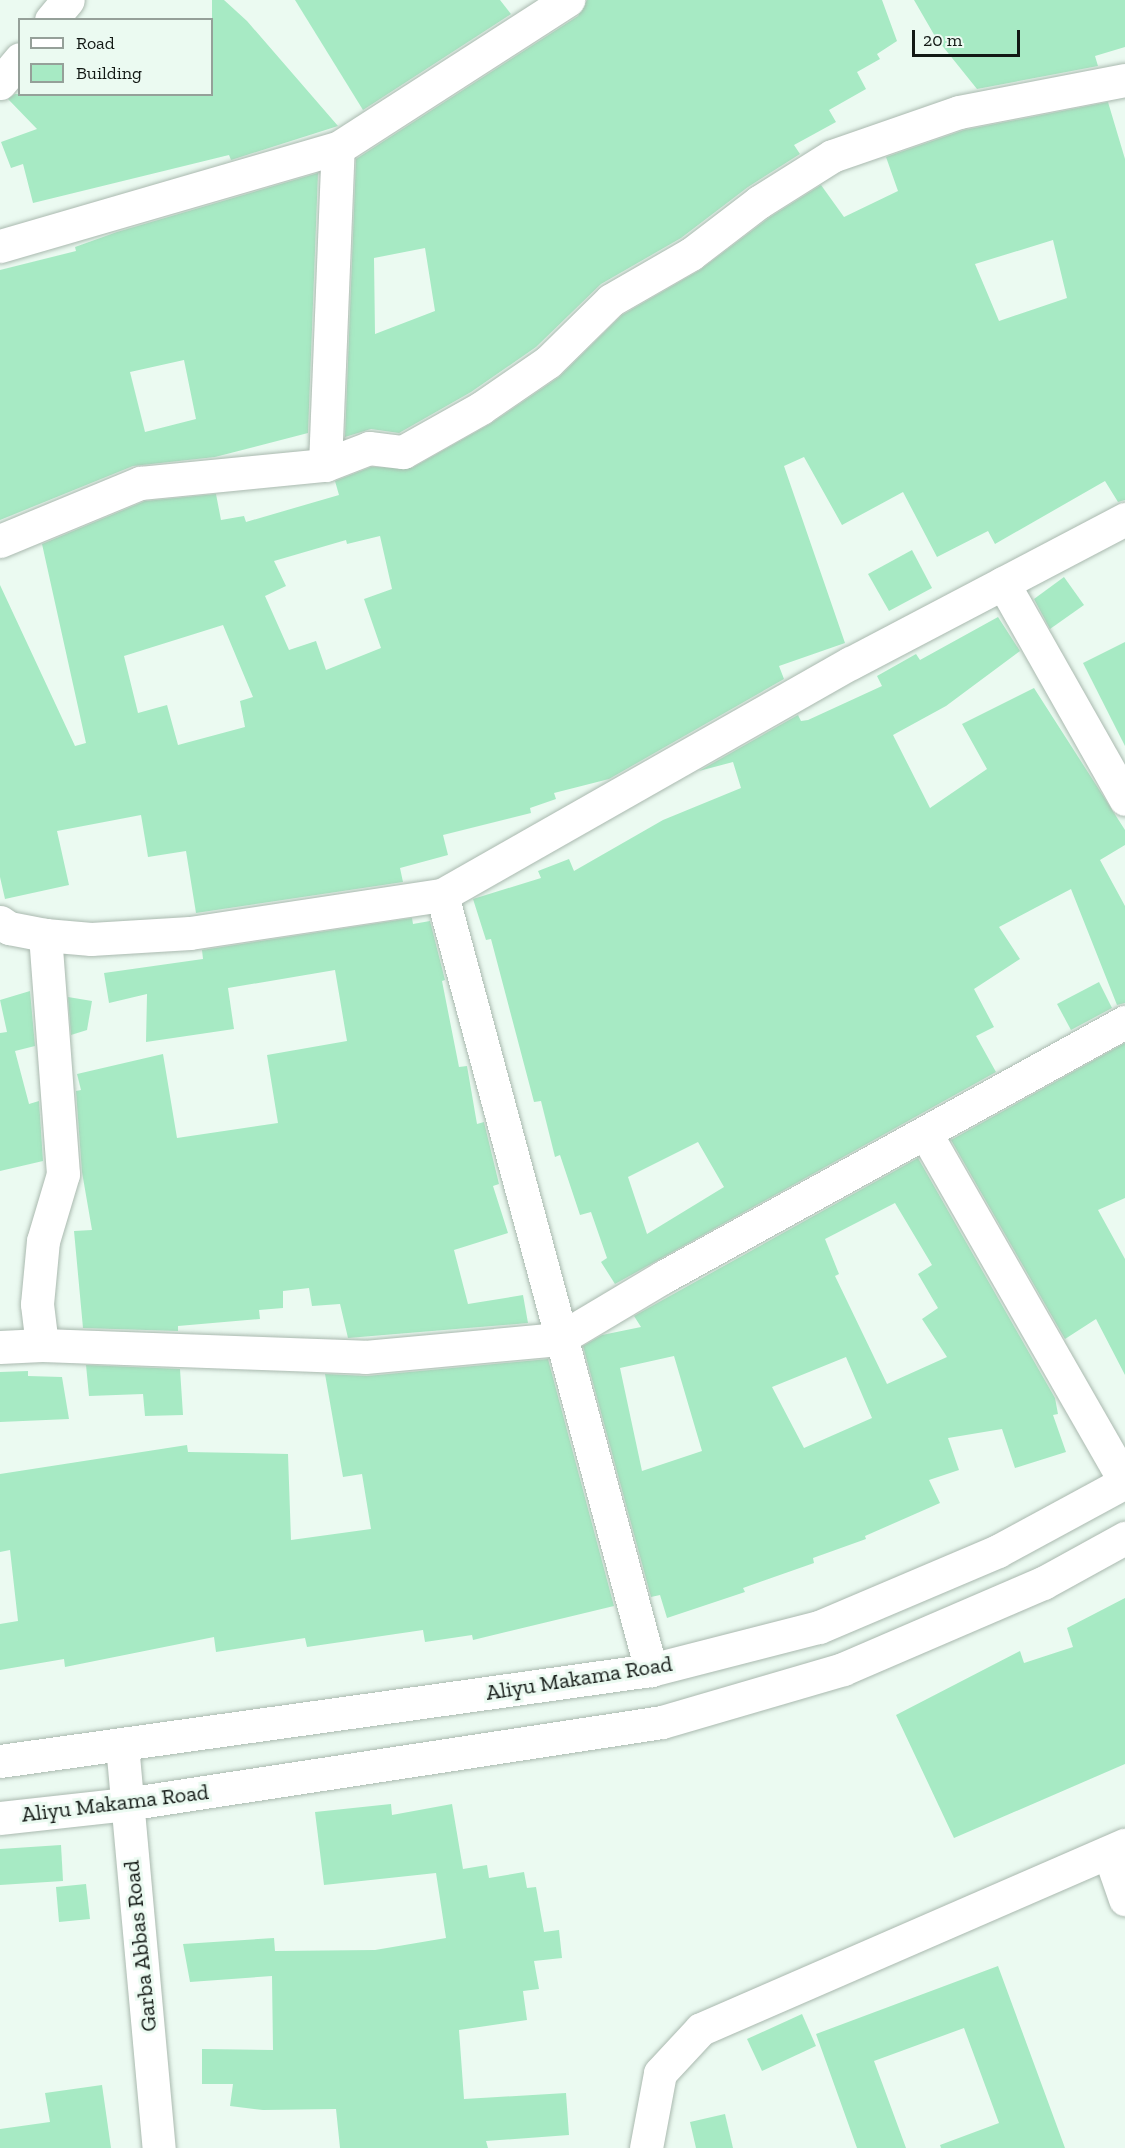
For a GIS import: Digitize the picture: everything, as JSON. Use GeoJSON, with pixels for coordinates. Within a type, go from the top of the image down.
{"type":"FeatureCollection","features":[{"type":"Feature","properties":{"kind":"street"},"geometry":{"type":"LineString","coordinates":[[0,246],[338,148],[568,0]]}},
{"type":"Feature","properties":{"kind":"street"},"geometry":{"type":"LineString","coordinates":[[0,83],[18,61]]}},
{"type":"Feature","properties":{"kind":"street"},"geometry":{"type":"LineString","coordinates":[[0,541],[140,483],[325,465],[369,448],[403,452],[450,427],[548,362],[611,300],[691,254],[759,202],[832,156],[959,112],[1125,80]]}},
{"type":"Feature","properties":{"kind":"street"},"geometry":{"type":"LineString","coordinates":[[325,465],[338,148]]}},
{"type":"Feature","properties":{"kind":"street"},"geometry":{"type":"LineString","coordinates":[[0,922],[9,928],[45,935],[91,939],[190,933],[442,895],[851,663],[1125,519]]}},
{"type":"Feature","properties":{"kind":"street"},"geometry":{"type":"LineString","coordinates":[[1003,583],[1125,799]]}},
{"type":"Feature","properties":{"kind":"street"},"geometry":{"type":"LineString","coordinates":[[442,895],[559,1339],[651,1670]]}},
{"type":"Feature","properties":{"kind":"street"},"geometry":{"type":"LineString","coordinates":[[42,1345],[37,1304],[43,1241],[63,1174],[45,935]]}},
{"type":"Feature","properties":{"kind":"street"},"geometry":{"type":"LineString","coordinates":[[0,1347],[42,1345],[365,1357],[559,1339],[663,1277],[926,1134],[1125,1022]]}},
{"type":"Feature","properties":{"kind":"street"},"geometry":{"type":"LineString","coordinates":[[926,1134],[1125,1482]]}},
{"type":"Feature","properties":{"kind":"street","name":"Aliyu Makama Road"},"geometry":{"type":"LineString","coordinates":[[0,1761],[651,1670],[819,1627],[998,1551],[1125,1482]]}},
{"type":"Feature","properties":{"kind":"street","name":"Aliyu Makama Road"},"geometry":{"type":"LineString","coordinates":[[0,1818],[126,1804],[662,1722],[843,1669],[1043,1583],[1125,1538]]}},
{"type":"Feature","properties":{"kind":"street","name":"Garba Abbas Road"},"geometry":{"type":"LineString","coordinates":[[122,1745],[159,2148]]}},
{"type":"Feature","properties":{"kind":"street"},"geometry":{"type":"LineString","coordinates":[[646,2148],[660,2073],[701,2029],[1117,1849],[1125,1899]]}},
{"type":"Feature","properties":{"kind":"building"},"geometry":{"type":"Polygon","coordinates":[[[212,0],[224,0],[247,21],[338,126],[231,160],[229,155],[33,203],[23,164],[11,168],[1,142],[37,129],[8,99],[15,94],[18,96],[213,96],[212,0]]]}},
{"type":"Feature","properties":{"kind":"building"},"geometry":{"type":"Polygon","coordinates":[[[295,0],[500,0],[511,14],[363,110],[295,0]]]}},
{"type":"Feature","properties":{"kind":"building"},"geometry":{"type":"Polygon","coordinates":[[[587,0],[882,0],[897,41],[877,54],[880,59],[857,72],[866,89],[829,110],[836,122],[794,145],[800,154],[748,187],[681,238],[601,284],[536,347],[471,392],[399,433],[371,429],[345,437],[356,159],[578,16],[587,0]],[[425,248],[374,258],[375,334],[435,311],[425,248]]]}},
{"type":"Feature","properties":{"kind":"building"},"geometry":{"type":"Polygon","coordinates":[[[914,0],[1125,0],[1125,47],[1095,56],[1098,66],[977,89],[936,38],[914,0]]]}},
{"type":"Feature","properties":{"kind":"building"},"geometry":{"type":"Polygon","coordinates":[[[1108,102],[1125,159],[1125,500],[1118,502],[1105,481],[995,544],[988,531],[937,557],[903,492],[842,525],[804,457],[784,466],[845,643],[779,666],[784,679],[609,779],[554,793],[556,799],[530,808],[531,813],[443,835],[448,855],[400,868],[403,882],[196,913],[186,851],[148,857],[141,815],[57,831],[69,885],[5,899],[0,877],[0,585],[75,746],[86,743],[42,544],[145,501],[216,494],[221,520],[244,516],[246,522],[339,495],[335,481],[371,467],[412,468],[490,424],[559,377],[622,315],[700,270],[770,217],[821,185],[844,217],[898,191],[886,157],[964,130],[1108,102]],[[1053,240],[975,264],[999,321],[1067,298],[1053,240]],[[380,536],[347,544],[346,540],[274,561],[286,586],[265,596],[289,650],[316,641],[326,670],[381,648],[364,599],[392,589],[380,536]],[[223,625],[124,656],[138,713],[167,705],[178,745],[245,727],[240,701],[253,697],[223,625]]]}},
{"type":"Feature","properties":{"kind":"building"},"geometry":{"type":"Polygon","coordinates":[[[318,173],[308,433],[215,457],[133,466],[0,520],[0,270],[76,251],[75,247],[117,232],[318,173]],[[184,360],[130,372],[145,432],[196,419],[184,360]]]}},
{"type":"Feature","properties":{"kind":"building"},"geometry":{"type":"Polygon","coordinates":[[[912,550],[932,588],[889,611],[868,574],[912,550]]]}},
{"type":"Feature","properties":{"kind":"building"},"geometry":{"type":"Polygon","coordinates":[[[1064,577],[1084,605],[1050,629],[1034,599],[1064,577]]]}},
{"type":"Feature","properties":{"kind":"building"},"geometry":{"type":"Polygon","coordinates":[[[998,617],[1020,651],[946,706],[893,735],[930,808],[987,769],[962,724],[1034,688],[1125,830],[1125,845],[1100,860],[1125,906],[1125,1003],[1117,1005],[1071,889],[999,927],[1020,959],[974,989],[994,1027],[976,1036],[996,1072],[615,1284],[601,1262],[607,1258],[591,1212],[580,1215],[560,1155],[555,1157],[541,1101],[534,1102],[491,939],[486,940],[473,899],[541,878],[538,871],[569,859],[574,871],[663,820],[741,788],[733,762],[699,771],[798,715],[801,721],[808,720],[882,686],[877,676],[916,654],[920,660],[998,617]],[[698,1142],[628,1177],[647,1234],[724,1187],[698,1142]]]}},
{"type":"Feature","properties":{"kind":"building"},"geometry":{"type":"Polygon","coordinates":[[[1125,642],[1125,746],[1083,663],[1125,642]]]}},
{"type":"Feature","properties":{"kind":"building"},"geometry":{"type":"Polygon","coordinates":[[[412,918],[413,924],[430,921],[445,980],[442,981],[459,1067],[467,1066],[477,1124],[484,1122],[499,1184],[493,1186],[508,1233],[454,1250],[468,1304],[523,1295],[528,1323],[348,1338],[340,1304],[312,1306],[309,1288],[283,1291],[283,1308],[259,1310],[260,1319],[178,1326],[178,1331],[83,1328],[74,1231],[92,1230],[82,1172],[76,1091],[81,1090],[77,1074],[163,1054],[177,1138],[278,1123],[267,1055],[347,1041],[335,970],[228,988],[234,1029],[146,1042],[147,994],[109,1003],[104,973],[203,959],[202,950],[412,918]]]}},
{"type":"Feature","properties":{"kind":"building"},"geometry":{"type":"Polygon","coordinates":[[[1099,982],[1112,1008],[1071,1030],[1057,1004],[1099,982]]]}},
{"type":"Feature","properties":{"kind":"building"},"geometry":{"type":"Polygon","coordinates":[[[30,991],[35,1046],[15,1051],[29,1104],[39,1101],[43,1161],[0,1171],[0,1033],[7,1032],[0,1000],[30,991]]]}},
{"type":"Feature","properties":{"kind":"building"},"geometry":{"type":"Polygon","coordinates":[[[68,997],[92,1001],[87,1030],[71,1035],[68,997]]]}},
{"type":"Feature","properties":{"kind":"building"},"geometry":{"type":"Polygon","coordinates":[[[1125,1043],[1125,1198],[1098,1210],[1125,1259],[1125,1375],[1096,1319],[1065,1339],[951,1140],[1125,1043]]]}},
{"type":"Feature","properties":{"kind":"building"},"geometry":{"type":"Polygon","coordinates":[[[918,1158],[1055,1398],[1058,1414],[1053,1415],[1066,1452],[1015,1468],[1002,1429],[948,1438],[959,1470],[929,1480],[940,1503],[865,1536],[866,1539],[813,1558],[814,1563],[743,1588],[745,1592],[667,1618],[660,1595],[651,1597],[583,1346],[602,1335],[641,1327],[634,1316],[918,1158]],[[895,1203],[825,1239],[839,1274],[835,1276],[887,1384],[947,1357],[922,1319],[938,1308],[918,1274],[932,1265],[895,1203]],[[674,1356],[620,1368],[642,1471],[702,1451],[674,1356]],[[846,1357],[772,1387],[804,1448],[872,1418],[846,1357]]]}},
{"type":"Feature","properties":{"kind":"building"},"geometry":{"type":"Polygon","coordinates":[[[548,1359],[614,1606],[473,1640],[472,1635],[425,1642],[423,1630],[307,1647],[305,1638],[216,1652],[214,1637],[65,1667],[64,1659],[0,1670],[0,1624],[18,1621],[10,1550],[0,1552],[0,1474],[187,1445],[188,1452],[288,1454],[291,1540],[371,1529],[362,1474],[343,1477],[325,1374],[367,1376],[548,1359]]]}},
{"type":"Feature","properties":{"kind":"building"},"geometry":{"type":"Polygon","coordinates":[[[86,1365],[180,1369],[183,1415],[145,1416],[143,1394],[89,1396],[86,1365]]]}},
{"type":"Feature","properties":{"kind":"building"},"geometry":{"type":"Polygon","coordinates":[[[28,1371],[28,1376],[62,1377],[69,1419],[0,1422],[0,1372],[28,1371]]]}},
{"type":"Feature","properties":{"kind":"building"},"geometry":{"type":"Polygon","coordinates":[[[1125,1598],[1125,1764],[954,1838],[896,1715],[1020,1651],[1024,1663],[1073,1647],[1067,1628],[1125,1598]]]}},
{"type":"Feature","properties":{"kind":"building"},"geometry":{"type":"Polygon","coordinates":[[[391,1804],[392,1815],[452,1804],[463,1869],[487,1865],[489,1878],[524,1872],[527,1888],[536,1887],[544,1932],[559,1930],[562,1958],[534,1961],[539,1989],[523,1991],[527,2020],[459,2030],[464,2099],[566,2093],[569,2135],[486,2141],[488,2148],[340,2148],[336,2109],[263,2110],[230,2106],[233,2084],[202,2084],[202,2049],[273,2050],[272,1976],[190,1982],[183,1944],[274,1938],[275,1951],[375,1950],[446,1938],[436,1873],[324,1885],[315,1812],[391,1804]]]}},
{"type":"Feature","properties":{"kind":"building"},"geometry":{"type":"Polygon","coordinates":[[[61,1845],[63,1881],[0,1885],[0,1849],[61,1845]]]}},
{"type":"Feature","properties":{"kind":"building"},"geometry":{"type":"Polygon","coordinates":[[[86,1884],[90,1919],[59,1922],[56,1887],[86,1884]]]}},
{"type":"Feature","properties":{"kind":"building"},"geometry":{"type":"Polygon","coordinates":[[[998,1966],[1065,2148],[941,2148],[940,2145],[999,2123],[964,2028],[874,2061],[906,2148],[857,2148],[816,2034],[998,1966]]]}},
{"type":"Feature","properties":{"kind":"building"},"geometry":{"type":"Polygon","coordinates":[[[802,2014],[816,2046],[762,2071],[747,2039],[802,2014]]]}},
{"type":"Feature","properties":{"kind":"building"},"geometry":{"type":"Polygon","coordinates":[[[102,2085],[111,2148],[0,2148],[0,2129],[50,2122],[45,2093],[102,2085]]]}},
{"type":"Feature","properties":{"kind":"building"},"geometry":{"type":"Polygon","coordinates":[[[725,2114],[733,2148],[696,2148],[690,2122],[725,2114]]]}}]}
